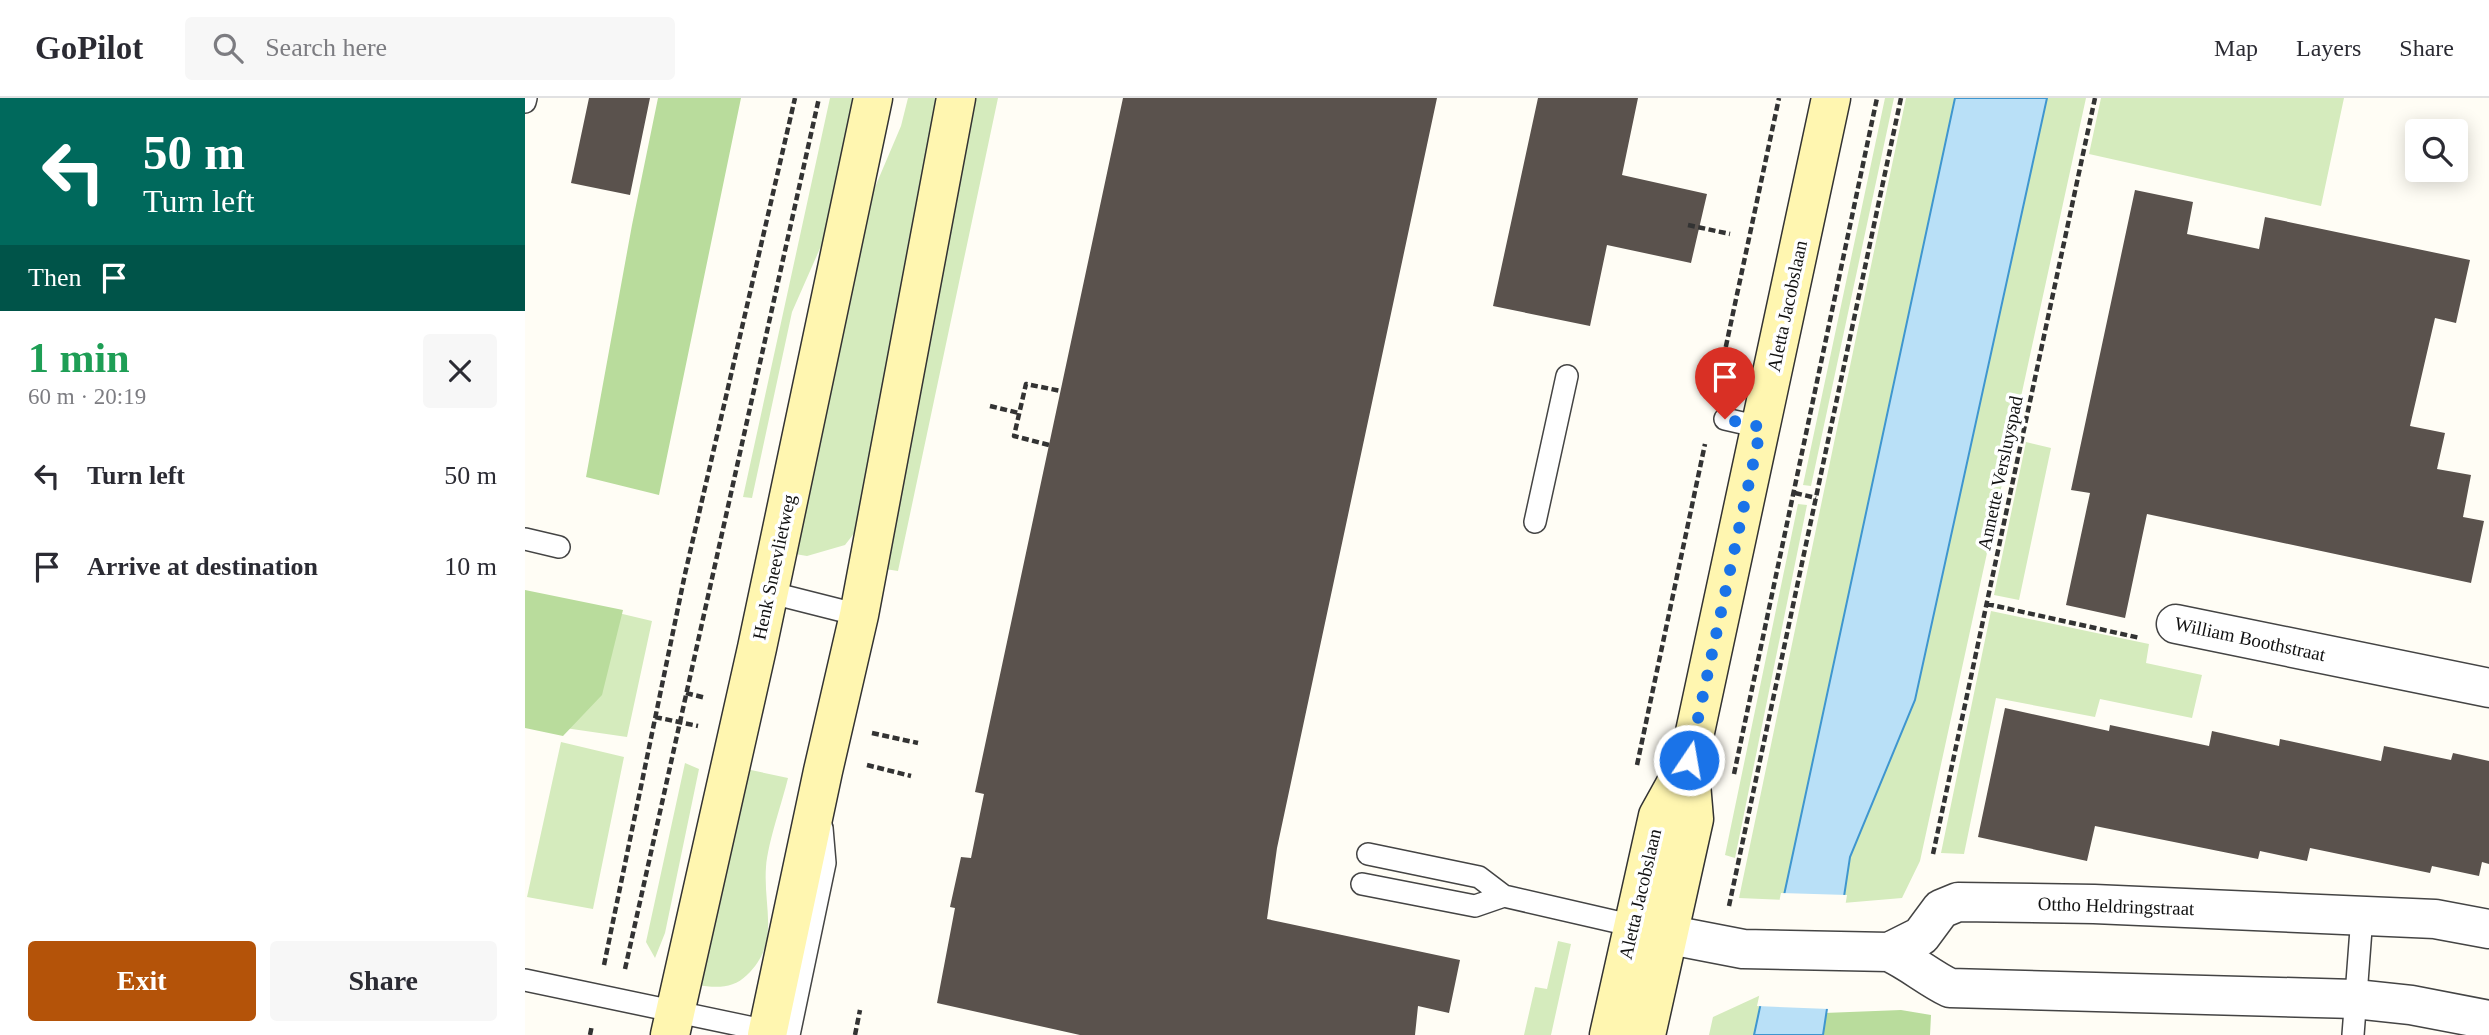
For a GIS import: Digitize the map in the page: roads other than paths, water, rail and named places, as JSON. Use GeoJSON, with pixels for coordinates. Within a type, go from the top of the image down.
{"type":"FeatureCollection","features":[{"type":"Feature","properties":{"kind":"main road","name":"Henk Sneevlietweg"},"geometry":{"type":"LineString","coordinates":[[673,1023],[873,98]]}},
{"type":"Feature","properties":{"kind":"main road"},"geometry":{"type":"LineString","coordinates":[[774,1034],[819,792],[859,615],[956,98]]}},
{"type":"Feature","properties":{"kind":"main road","name":"Aletta Jacobslaan"},"geometry":{"type":"LineString","coordinates":[[1609,1035],[1694,820],[1689,760],[1743,423],[1831,98]]}},
{"type":"Feature","properties":{"kind":"main road","name":"Aletta Jacobslaan"},"geometry":{"type":"LineString","coordinates":[[1646,1035],[1652,930]]}},
{"type":"Feature","properties":{"kind":"street","name":"William Boothstraat"},"geometry":{"type":"LineString","coordinates":[[2176,624],[2489,688]]}},
{"type":"Feature","properties":{"kind":"street","name":"Ottho Heldringstraat"},"geometry":{"type":"LineString","coordinates":[[1875,951],[1921,936],[1941,909],[1958,902],[2094,904],[2435,919],[2489,929]]}},
{"type":"Feature","properties":{"kind":"street","name":"Ottho Heldringstraat"},"geometry":{"type":"LineString","coordinates":[[1652,930],[1732,947],[1875,951],[1912,963],[1933,980],[1950,988],[2354,1017],[2411,1005],[2489,1020]]}},
{"type":"Feature","properties":{"kind":"lane"},"geometry":{"type":"LineString","coordinates":[[1535,522],[1567,376]]}},
{"type":"Feature","properties":{"kind":"lane"},"geometry":{"type":"LineString","coordinates":[[525,539],[559,547]]}},
{"type":"Feature","properties":{"kind":"lane"},"geometry":{"type":"LineString","coordinates":[[768,593],[859,615]]}},
{"type":"Feature","properties":{"kind":"lane"},"geometry":{"type":"LineString","coordinates":[[1369,854],[1479,877],[1504,895],[1652,930]]}},
{"type":"Feature","properties":{"kind":"lane"},"geometry":{"type":"LineString","coordinates":[[1362,884],[1475,906],[1504,895]]}},
{"type":"Feature","properties":{"kind":"lane"},"geometry":{"type":"LineString","coordinates":[[2354,1017],[2362,916]]}},
{"type":"Feature","properties":{"kind":"lane"},"geometry":{"type":"LineString","coordinates":[[525,979],[608,997],[673,1023],[774,1034]]}},
{"type":"Feature","properties":{"kind":"water"},"geometry":{"type":"Polygon","coordinates":[[[1955,98],[2047,98],[1915,700],[1850,857],[1823,1035],[1754,1035],[1955,98]]]}}]}
